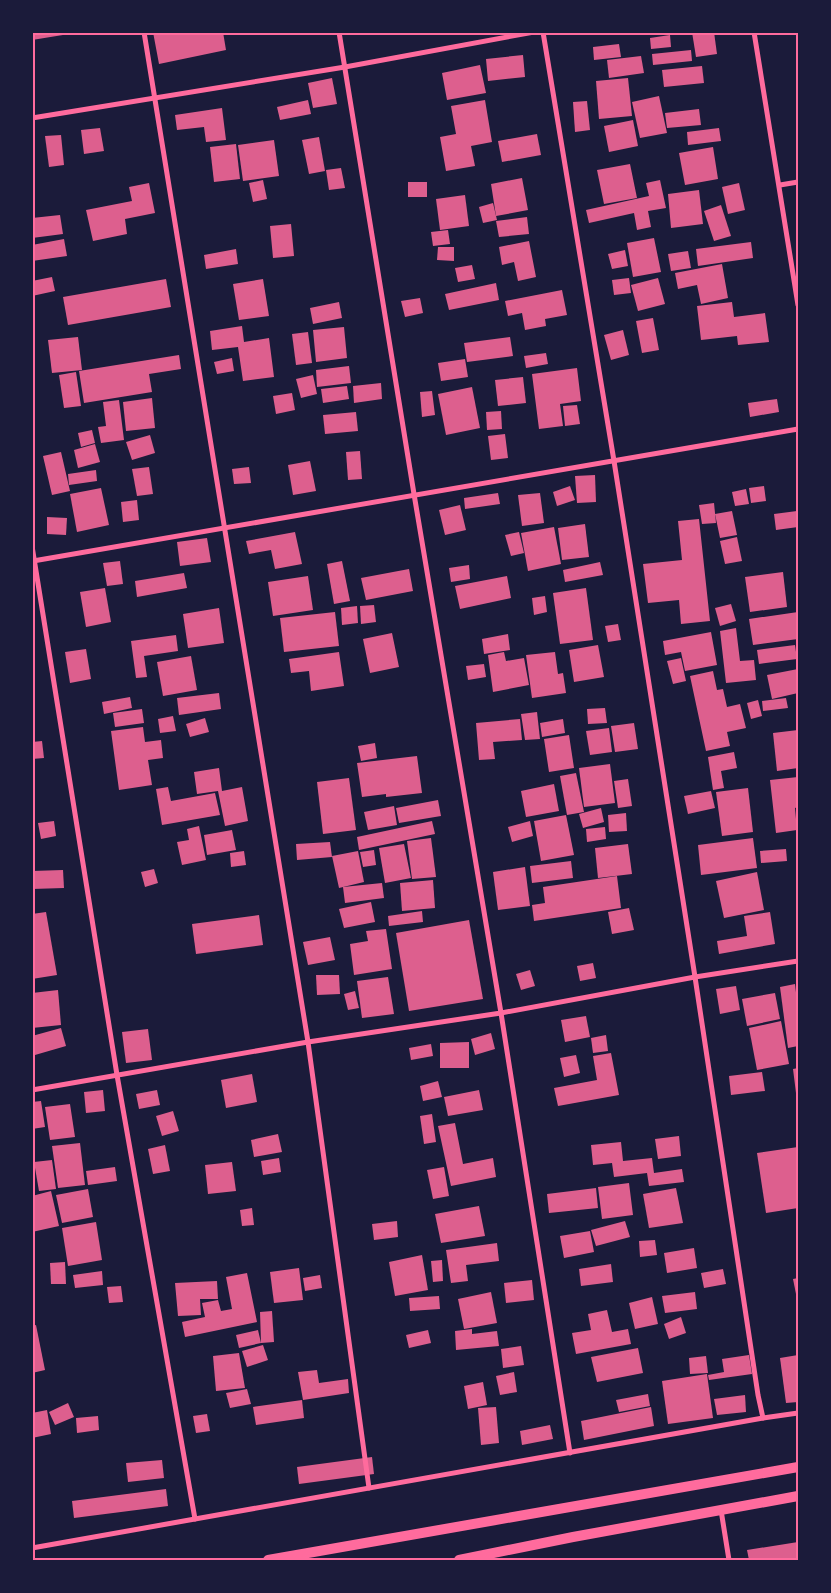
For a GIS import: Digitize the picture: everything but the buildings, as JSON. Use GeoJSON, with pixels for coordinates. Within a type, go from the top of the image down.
{"type":"FeatureCollection","features":[{"type":"Feature","properties":{"kind":"main road"},"geometry":{"type":"LineString","coordinates":[[268,1560],[798,1467]]}},
{"type":"Feature","properties":{"kind":"main road"},"geometry":{"type":"LineString","coordinates":[[459,1560],[798,1496]]}},
{"type":"Feature","properties":{"kind":"street"},"geometry":{"type":"LineString","coordinates":[[144,32],[308,1042],[369,1488]]}},
{"type":"Feature","properties":{"kind":"street"},"geometry":{"type":"LineString","coordinates":[[339,32],[501,1012],[570,1452]]}},
{"type":"Feature","properties":{"kind":"street"},"geometry":{"type":"LineString","coordinates":[[32,118],[345,67],[534,32]]}},
{"type":"Feature","properties":{"kind":"street"},"geometry":{"type":"LineString","coordinates":[[543,32],[614,461],[757,1385],[764,1418]]}},
{"type":"Feature","properties":{"kind":"street"},"geometry":{"type":"LineString","coordinates":[[754,32],[798,305]]}},
{"type":"Feature","properties":{"kind":"street"},"geometry":{"type":"LineString","coordinates":[[780,185],[798,182]]}},
{"type":"Feature","properties":{"kind":"street"},"geometry":{"type":"LineString","coordinates":[[34,561],[798,429]]}},
{"type":"Feature","properties":{"kind":"street"},"geometry":{"type":"LineString","coordinates":[[32,546],[116,1075],[195,1519]]}},
{"type":"Feature","properties":{"kind":"street"},"geometry":{"type":"LineString","coordinates":[[32,1090],[308,1042],[501,1012],[695,977],[798,962]]}},
{"type":"Feature","properties":{"kind":"street"},"geometry":{"type":"LineString","coordinates":[[32,1548],[798,1413]]}},
{"type":"Feature","properties":{"kind":"street"},"geometry":{"type":"LineString","coordinates":[[721,1510],[729,1560]]}}]}
